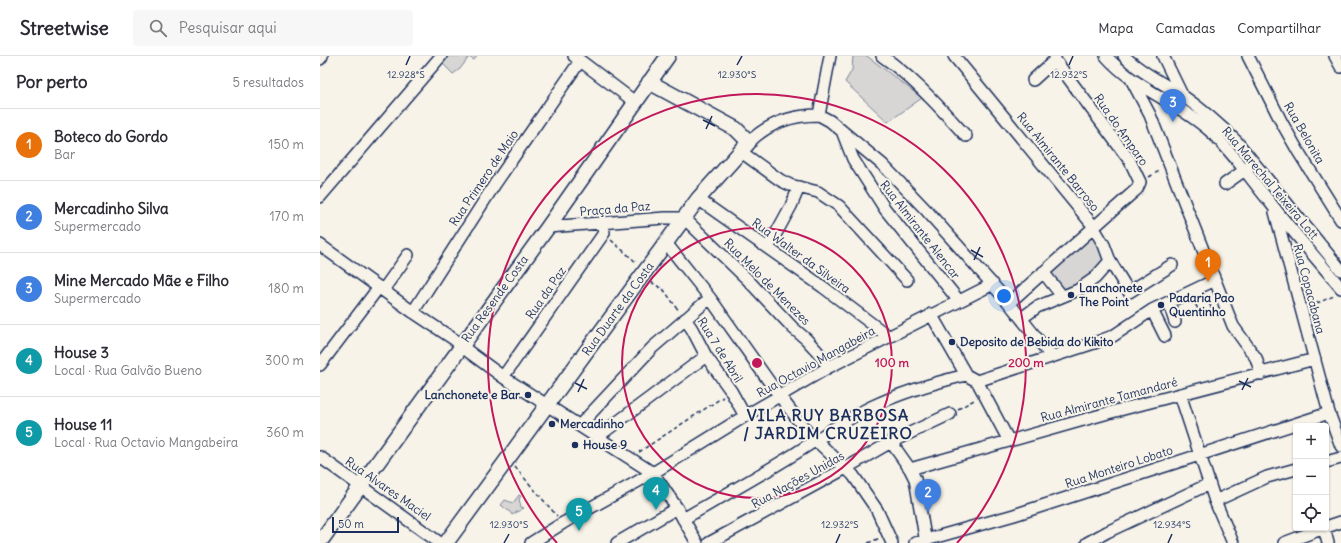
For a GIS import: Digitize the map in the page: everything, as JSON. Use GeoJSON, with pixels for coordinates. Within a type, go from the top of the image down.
{"type":"FeatureCollection","features":[{"type":"Feature","properties":{"kind":"main road","name":"Rua Resende Costa"},"geometry":{"type":"LineString","coordinates":[[320,542],[548,227],[668,56]]}},
{"type":"Feature","properties":{"kind":"main road"},"geometry":{"type":"LineString","coordinates":[[649,82],[736,129],[745,147]]}},
{"type":"Feature","properties":{"kind":"main road","name":"Rua Duarte da Costa"},"geometry":{"type":"LineString","coordinates":[[446,543],[698,199],[745,147]]}},
{"type":"Feature","properties":{"kind":"street"},"geometry":{"type":"LineString","coordinates":[[321,195],[441,56]]}},
{"type":"Feature","properties":{"kind":"street"},"geometry":{"type":"LineString","coordinates":[[830,56],[819,115],[841,130],[883,165],[993,284],[1022,318],[1051,356]]}},
{"type":"Feature","properties":{"kind":"street"},"geometry":{"type":"LineString","coordinates":[[882,56],[906,74],[931,98],[966,136]]}},
{"type":"Feature","properties":{"kind":"street","name":"Rua Almirante Barroso"},"geometry":{"type":"LineString","coordinates":[[954,56],[1093,227],[1104,245],[1110,261],[1129,292],[1172,265]]}},
{"type":"Feature","properties":{"kind":"street"},"geometry":{"type":"LineString","coordinates":[[1106,56],[1130,78],[1150,115],[1233,326],[1256,358],[1261,374]]}},
{"type":"Feature","properties":{"kind":"street","name":"Rua Marechal Teixeira Lott"},"geometry":{"type":"LineString","coordinates":[[1124,56],[1138,68],[1183,96],[1219,123],[1237,142],[1341,270]]}},
{"type":"Feature","properties":{"kind":"street"},"geometry":{"type":"LineString","coordinates":[[1163,56],[1183,96]]}},
{"type":"Feature","properties":{"kind":"street","name":"Rua Belonita"},"geometry":{"type":"LineString","coordinates":[[1248,56],[1282,123],[1341,220]]}},
{"type":"Feature","properties":{"kind":"street"},"geometry":{"type":"LineString","coordinates":[[1335,56],[1341,68]]}},
{"type":"Feature","properties":{"kind":"street"},"geometry":{"type":"LineString","coordinates":[[1034,80],[1055,58]]}},
{"type":"Feature","properties":{"kind":"street","name":"Rua do Amparo"},"geometry":{"type":"LineString","coordinates":[[1009,303],[1129,196],[1140,182],[1130,161],[1055,58]]}},
{"type":"Feature","properties":{"kind":"street"},"geometry":{"type":"LineString","coordinates":[[577,59],[635,102]]}},
{"type":"Feature","properties":{"kind":"street","name":"Rua Primero de Maio"},"geometry":{"type":"LineString","coordinates":[[413,312],[577,59]]}},
{"type":"Feature","properties":{"kind":"street","name":"Rua Marechal Teixeira Lott"},"geometry":{"type":"LineString","coordinates":[[1130,78],[1197,120],[1210,131],[1245,171],[1339,291]]}},
{"type":"Feature","properties":{"kind":"street"},"geometry":{"type":"LineString","coordinates":[[1150,115],[1153,108],[1163,98]]}},
{"type":"Feature","properties":{"kind":"street","name":"Rua Duarte da Costa"},"geometry":{"type":"LineString","coordinates":[[745,147],[759,132],[779,121],[805,115],[819,115]]}},
{"type":"Feature","properties":{"kind":"street","name":"Rua Almirante Alencar"},"geometry":{"type":"LineString","coordinates":[[841,130],[853,159],[885,209],[959,301]]}},
{"type":"Feature","properties":{"kind":"street"},"geometry":{"type":"LineString","coordinates":[[745,147],[780,180],[790,185],[818,192],[839,206],[907,280]]}},
{"type":"Feature","properties":{"kind":"street"},"geometry":{"type":"LineString","coordinates":[[1225,184],[1245,171],[1254,163]]}},
{"type":"Feature","properties":{"kind":"street"},"geometry":{"type":"LineString","coordinates":[[768,248],[791,206],[799,187]]}},
{"type":"Feature","properties":{"kind":"street","name":"Rua Walter da Silveira"},"geometry":{"type":"LineString","coordinates":[[698,199],[824,287],[888,336]]}},
{"type":"Feature","properties":{"kind":"street","name":"Rua Copacabana"},"geometry":{"type":"LineString","coordinates":[[1274,208],[1329,413],[1341,446]]}},
{"type":"Feature","properties":{"kind":"street","name":"Praça da Paz"},"geometry":{"type":"LineString","coordinates":[[548,227],[603,228],[665,218],[684,218]]}},
{"type":"Feature","properties":{"kind":"street","name":"Rua Melo de Menezes"},"geometry":{"type":"LineString","coordinates":[[684,218],[747,279],[793,328],[806,339],[828,367]]}},
{"type":"Feature","properties":{"kind":"street","name":"Rua da Paz"},"geometry":{"type":"LineString","coordinates":[[503,377],[603,228]]}},
{"type":"Feature","properties":{"kind":"street"},"geometry":{"type":"LineString","coordinates":[[666,243],[710,298],[808,433],[853,475],[877,510],[892,543]]}},
{"type":"Feature","properties":{"kind":"street"},"geometry":{"type":"LineString","coordinates":[[320,245],[413,312],[455,340],[503,377],[580,425],[596,438],[631,458],[653,474],[677,508],[697,543]]}},
{"type":"Feature","properties":{"kind":"street"},"geometry":{"type":"LineString","coordinates":[[320,365],[408,255]]}},
{"type":"Feature","properties":{"kind":"street"},"geometry":{"type":"LineString","coordinates":[[1022,318],[1037,306],[1078,290],[1095,278],[1110,261]]}},
{"type":"Feature","properties":{"kind":"street"},"geometry":{"type":"LineString","coordinates":[[1043,272],[1062,296]]}},
{"type":"Feature","properties":{"kind":"street"},"geometry":{"type":"LineString","coordinates":[[977,381],[1113,336],[1152,310],[1215,280]]}},
{"type":"Feature","properties":{"kind":"street","name":"Rua Octavio Mangabeira"},"geometry":{"type":"LineString","coordinates":[[531,543],[563,523],[653,474],[745,416],[828,367],[993,284]]}},
{"type":"Feature","properties":{"kind":"street"},"geometry":{"type":"LineString","coordinates":[[1195,290],[1205,310]]}},
{"type":"Feature","properties":{"kind":"street"},"geometry":{"type":"LineString","coordinates":[[580,425],[652,348],[710,298]]}},
{"type":"Feature","properties":{"kind":"street"},"geometry":{"type":"LineString","coordinates":[[1169,303],[1175,322]]}},
{"type":"Feature","properties":{"kind":"street"},"geometry":{"type":"LineString","coordinates":[[1152,310],[1165,336]]}},
{"type":"Feature","properties":{"kind":"street"},"geometry":{"type":"LineString","coordinates":[[931,314],[966,375],[977,381],[1009,441]]}},
{"type":"Feature","properties":{"kind":"street","name":"Rua 7 de Abril"},"geometry":{"type":"LineString","coordinates":[[685,319],[706,356],[731,392],[745,416]]}},
{"type":"Feature","properties":{"kind":"street"},"geometry":{"type":"LineString","coordinates":[[596,438],[706,356]]}},
{"type":"Feature","properties":{"kind":"street","name":"Rua Almirante Tamandaré"},"geometry":{"type":"LineString","coordinates":[[910,469],[1180,394],[1315,359]]}},
{"type":"Feature","properties":{"kind":"street"},"geometry":{"type":"LineString","coordinates":[[683,519],[816,441],[870,407],[897,395],[928,384],[966,375]]}},
{"type":"Feature","properties":{"kind":"street"},"geometry":{"type":"LineString","coordinates":[[1180,394],[1215,501],[1233,543]]}},
{"type":"Feature","properties":{"kind":"street","name":"Rua Monteiro Lobato"},"geometry":{"type":"LineString","coordinates":[[922,542],[1329,413]]}},
{"type":"Feature","properties":{"kind":"street","name":"Rua Nações Unidas"},"geometry":{"type":"LineString","coordinates":[[709,543],[891,442],[950,414]]}},
{"type":"Feature","properties":{"kind":"street"},"geometry":{"type":"LineString","coordinates":[[891,442],[910,469],[915,479],[922,542]]}},
{"type":"Feature","properties":{"kind":"street","name":"Rua Alvares Maciel"},"geometry":{"type":"LineString","coordinates":[[320,457],[440,543]]}},
{"type":"Feature","properties":{"kind":"street"},"geometry":{"type":"LineString","coordinates":[[1329,461],[1341,458]]}},
{"type":"Feature","properties":{"kind":"street"},"geometry":{"type":"LineString","coordinates":[[1215,501],[1267,477],[1293,470]]}},
{"type":"Feature","properties":{"kind":"street"},"geometry":{"type":"LineString","coordinates":[[1087,543],[1209,484]]}},
{"type":"Feature","properties":{"kind":"street"},"geometry":{"type":"LineString","coordinates":[[617,543],[677,508]]}},
{"type":"Feature","properties":{"kind":"street"},"geometry":{"type":"LineString","coordinates":[[1329,526],[1341,522]]}},
{"type":"Feature","properties":{"kind":"street"},"geometry":{"type":"LineString","coordinates":[[1284,543],[1316,531]]}},
{"type":"Feature","properties":{"kind":"street"},"geometry":{"type":"LineString","coordinates":[[1325,531],[1328,543]]}},
{"type":"Feature","properties":{"kind":"path"},"geometry":{"type":"LineString","coordinates":[[1140,182],[1170,165]]}},
{"type":"Feature","properties":{"kind":"path"},"geometry":{"type":"LineString","coordinates":[[603,228],[644,274],[664,290],[685,319]]}},
{"type":"Feature","properties":{"kind":"path"},"geometry":{"type":"LineString","coordinates":[[1301,310],[1339,291]]}},
{"type":"Feature","properties":{"kind":"path"},"geometry":{"type":"LineString","coordinates":[[631,458],[731,392]]}},
{"type":"Feature","properties":{"kind":"path"},"geometry":{"type":"LineString","coordinates":[[950,414],[984,394]]}},
{"type":"Feature","properties":{"kind":"path"},"geometry":{"type":"LineString","coordinates":[[508,459],[563,523]]}},
{"type":"Feature","properties":{"kind":"shaded area"},"geometry":{"type":"Polygon","coordinates":[[[448,56],[477,56],[474,60],[469,57],[460,69],[453,74],[443,64],[448,56]]]}},
{"type":"Feature","properties":{"kind":"shaded area"},"geometry":{"type":"Polygon","coordinates":[[[853,56],[867,56],[922,98],[888,122],[845,82],[852,70],[853,56]]]}},
{"type":"Feature","properties":{"kind":"shaded area"},"geometry":{"type":"Polygon","coordinates":[[[1091,234],[1100,246],[1105,260],[1091,278],[1066,291],[1050,272],[1091,234]]]}},
{"type":"Feature","properties":{"kind":"shaded area"},"geometry":{"type":"Polygon","coordinates":[[[519,495],[521,496],[519,499],[521,507],[524,508],[512,515],[501,505],[505,500],[513,503],[519,495]]]}},
{"type":"Feature","properties":{"kind":"place","name":"Mine Mercado Mãe e Filho"},"geometry":{"type":"Point","coordinates":[1173,122]}},
{"type":"Feature","properties":{"kind":"place","name":"Boteco do Gordo"},"geometry":{"type":"Point","coordinates":[1208,282]}},
{"type":"Feature","properties":{"kind":"place","name":"Lanchonete The Point"},"geometry":{"type":"Point","coordinates":[1071,295]}},
{"type":"Feature","properties":{"kind":"place","name":"Padaria Pao Quentinho"},"geometry":{"type":"Point","coordinates":[1161,305]}},
{"type":"Feature","properties":{"kind":"place","name":"Deposito de Bebida do Kikito"},"geometry":{"type":"Point","coordinates":[952,342]}},
{"type":"Feature","properties":{"kind":"place","name":"Lanchonete e Bar"},"geometry":{"type":"Point","coordinates":[528,395]}},
{"type":"Feature","properties":{"kind":"place","name":"Mercadinho"},"geometry":{"type":"Point","coordinates":[552,424]}},
{"type":"Feature","properties":{"kind":"place","name":"House 9"},"geometry":{"type":"Point","coordinates":[575,445]}},
{"type":"Feature","properties":{"kind":"place","name":"House 3"},"geometry":{"type":"Point","coordinates":[656,510]}},
{"type":"Feature","properties":{"kind":"place","name":"Mercadinho Silva"},"geometry":{"type":"Point","coordinates":[928,512]}},
{"type":"Feature","properties":{"kind":"place","name":"House 11"},"geometry":{"type":"Point","coordinates":[579,531]}},
{"type":"Feature","properties":{"kind":"district","name":"VILA RUY BARBOSA / JARDIM CRUZEIRO"},"geometry":{"type":"Point","coordinates":[828,424]}}]}
